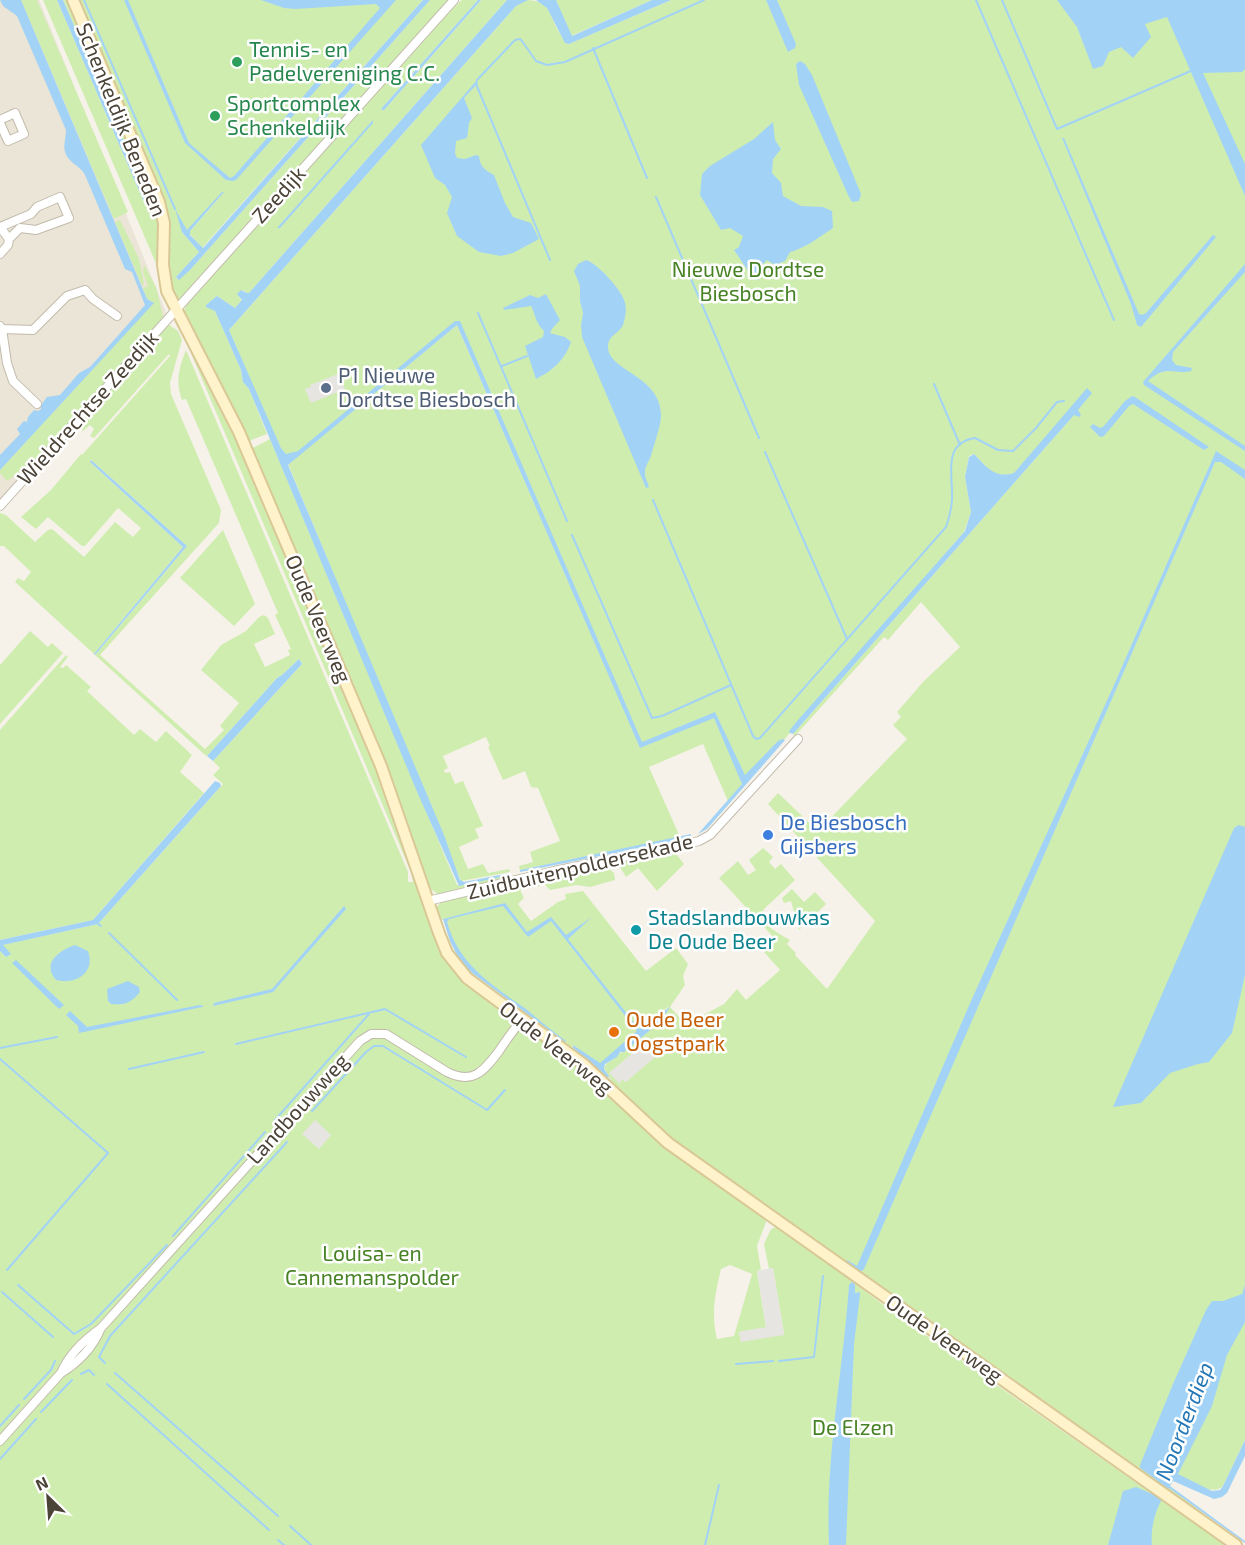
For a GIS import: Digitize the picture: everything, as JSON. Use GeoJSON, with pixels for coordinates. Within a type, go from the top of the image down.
{"type":"FeatureCollection","features":[{"type":"Feature","properties":{"kind":"street","name":"Schenkeldijk Beneden"},"geometry":{"type":"LineString","coordinates":[[73,0],[159,202],[164,235],[163,277],[177,310]]}},
{"type":"Feature","properties":{"kind":"street","name":"Zeedijk"},"geometry":{"type":"LineString","coordinates":[[177,310],[454,0]]}},
{"type":"Feature","properties":{"kind":"street"},"geometry":{"type":"LineString","coordinates":[[0,254],[8,245],[9,239],[20,228],[36,230],[69,218],[60,197],[37,207],[31,214],[0,227],[9,239]]}},
{"type":"Feature","properties":{"kind":"street"},"geometry":{"type":"LineString","coordinates":[[37,404],[13,381],[7,363],[1,327],[33,330],[67,296],[85,290],[93,299],[117,316]]}},
{"type":"Feature","properties":{"kind":"street","name":"Wieldrechtse Zeedijk"},"geometry":{"type":"LineString","coordinates":[[0,506],[177,310]]}},
{"type":"Feature","properties":{"kind":"street","name":"Oude Veerweg"},"geometry":{"type":"LineString","coordinates":[[177,310],[238,432],[376,755],[443,945],[459,970],[477,987],[583,1065],[668,1143],[1236,1545]]}},
{"type":"Feature","properties":{"kind":"street"},"geometry":{"type":"LineString","coordinates":[[0,370],[7,363]]}},
{"type":"Feature","properties":{"kind":"street","name":"Zuidbuitenpoldersekade"},"geometry":{"type":"LineString","coordinates":[[428,901],[702,840],[710,835],[798,739]]}},
{"type":"Feature","properties":{"kind":"street","name":"Landbouwweg"},"geometry":{"type":"LineString","coordinates":[[0,1441],[61,1373],[80,1359],[96,1340],[101,1328],[363,1038],[378,1033],[391,1036],[447,1072],[467,1077],[476,1075],[485,1068],[522,1019]]}},
{"type":"Feature","properties":{"kind":"shaded area"},"geometry":{"type":"Polygon","coordinates":[[[0,0],[39,0],[170,322],[0,504],[0,0]]]}},
{"type":"Feature","properties":{"kind":"shaded area","name":"P1 Nieuwe Dordtse Biesbosch"},"geometry":{"type":"Polygon","coordinates":[[[338,374],[345,389],[311,403],[305,389],[338,374]]]}},
{"type":"Feature","properties":{"kind":"shaded area"},"geometry":{"type":"Polygon","coordinates":[[[648,1040],[655,1049],[653,1052],[656,1056],[626,1082],[622,1079],[620,1084],[609,1073],[648,1040]]]}},
{"type":"Feature","properties":{"kind":"shaded area"},"geometry":{"type":"Polygon","coordinates":[[[315,1120],[331,1135],[319,1149],[302,1134],[315,1120]]]}},
{"type":"Feature","properties":{"kind":"shaded area"},"geometry":{"type":"Polygon","coordinates":[[[773,1268],[784,1335],[741,1342],[739,1332],[766,1327],[757,1271],[773,1268]]]}},
{"type":"Feature","properties":{"kind":"green space"},"geometry":{"type":"Polygon","coordinates":[[[21,0],[37,0],[128,212],[114,219],[21,0]]]}},
{"type":"Feature","properties":{"kind":"green space"},"geometry":{"type":"Polygon","coordinates":[[[43,0],[57,0],[146,203],[149,200],[63,0],[68,0],[153,198],[159,219],[158,268],[43,0]]]}},
{"type":"Feature","properties":{"kind":"green space","name":"Sportcomplex Schenkeldijk"},"geometry":{"type":"Polygon","coordinates":[[[78,0],[423,0],[202,248],[190,231],[222,195],[188,232],[182,232],[199,252],[176,277],[177,279],[190,270],[430,0],[450,0],[181,299],[174,297],[168,283],[168,228],[78,0]]]}},
{"type":"Feature","properties":{"kind":"green space"},"geometry":{"type":"Polygon","coordinates":[[[462,0],[478,0],[381,109],[384,110],[481,0],[507,0],[249,293],[243,290],[238,295],[242,301],[235,308],[217,296],[206,305],[215,311],[241,370],[243,382],[249,389],[267,434],[249,441],[183,314],[187,303],[442,17],[462,0]]]}},
{"type":"Feature","properties":{"kind":"green space","name":"Nieuwe Dordtse Biesbosch"},"geometry":{"type":"Polygon","coordinates":[[[526,0],[545,6],[559,32],[569,44],[671,0],[1245,0],[1245,1440],[1223,1486],[1213,1490],[1207,1489],[1178,1474],[1169,1487],[1245,1545],[1169,1494],[1158,1481],[1156,1484],[1001,1371],[668,1138],[616,1089],[604,1068],[607,1063],[617,1057],[617,1054],[623,1052],[661,1021],[669,1006],[602,1063],[598,1063],[573,1045],[572,1048],[467,969],[450,941],[444,919],[437,921],[435,909],[442,901],[600,865],[614,873],[615,880],[590,887],[576,885],[550,890],[545,885],[520,890],[524,898],[518,904],[531,921],[566,899],[565,894],[583,891],[646,971],[676,948],[688,964],[683,976],[685,985],[670,1007],[681,1019],[694,1020],[724,1004],[737,989],[746,1000],[780,970],[764,952],[777,941],[719,878],[738,861],[748,875],[756,870],[749,860],[763,848],[773,857],[769,862],[775,869],[781,864],[795,880],[764,909],[764,920],[771,928],[790,940],[787,944],[796,953],[795,955],[827,989],[875,921],[768,804],[778,793],[818,831],[907,739],[893,725],[901,717],[897,712],[923,682],[960,647],[921,602],[888,640],[884,637],[795,736],[793,734],[1073,416],[1014,474],[992,473],[974,454],[969,456],[965,477],[971,512],[964,532],[728,801],[703,744],[649,767],[680,837],[520,870],[519,866],[533,862],[530,852],[560,841],[538,788],[531,787],[525,771],[503,780],[488,747],[490,746],[486,737],[443,756],[448,768],[444,770],[445,773],[450,772],[455,784],[463,781],[483,826],[475,829],[479,838],[459,847],[468,869],[483,864],[488,873],[509,869],[510,872],[461,881],[288,464],[457,325],[606,668],[460,324],[456,323],[288,461],[275,437],[229,330],[516,6],[526,0]],[[653,1052],[610,1072],[620,1083],[622,1078],[625,1082],[656,1056],[653,1052]]]}},
{"type":"Feature","properties":{"kind":"green space"},"geometry":{"type":"Polygon","coordinates":[[[556,0],[652,0],[571,36],[556,0]]]}},
{"type":"Feature","properties":{"kind":"green space"},"geometry":{"type":"Polygon","coordinates":[[[120,220],[139,259],[144,283],[142,286],[115,222],[120,220]]]}},
{"type":"Feature","properties":{"kind":"green space"},"geometry":{"type":"Polygon","coordinates":[[[144,265],[156,287],[164,320],[35,462],[7,481],[0,470],[153,303],[147,299],[143,288],[148,286],[143,272],[144,265]]]}},
{"type":"Feature","properties":{"kind":"green space","name":"Louisa- en Cannemanspolder"},"geometry":{"type":"Polygon","coordinates":[[[168,324],[178,331],[182,340],[170,383],[171,394],[221,510],[219,523],[100,655],[205,749],[224,730],[220,726],[239,703],[201,670],[221,645],[246,631],[259,617],[264,615],[268,618],[275,634],[254,644],[265,667],[290,655],[288,650],[291,649],[275,615],[278,613],[186,399],[182,400],[179,375],[186,350],[408,872],[408,882],[413,882],[411,872],[189,345],[228,419],[378,770],[439,947],[459,977],[473,990],[504,1010],[512,1024],[520,1030],[530,1030],[587,1071],[643,1127],[667,1147],[766,1218],[757,1246],[761,1270],[757,1271],[766,1328],[739,1332],[741,1341],[784,1334],[773,1268],[769,1269],[764,1244],[771,1229],[779,1226],[894,1313],[1225,1545],[0,1545],[0,951],[6,957],[2,945],[98,924],[223,784],[213,775],[220,768],[213,761],[302,664],[299,659],[277,678],[207,756],[95,655],[187,546],[91,460],[90,462],[183,547],[94,654],[15,582],[18,578],[24,581],[31,572],[4,546],[0,546],[0,513],[6,515],[35,542],[52,529],[84,557],[115,522],[133,537],[141,528],[118,508],[85,546],[82,546],[48,517],[36,529],[21,517],[51,490],[170,356],[169,354],[94,438],[90,436],[94,429],[90,425],[83,431],[75,425],[168,324]],[[730,1265],[721,1269],[714,1304],[717,1339],[734,1336],[752,1274],[730,1265]]]}},
{"type":"Feature","properties":{"kind":"green space"},"geometry":{"type":"Polygon","coordinates":[[[270,439],[457,885],[510,875],[509,879],[439,895],[428,887],[251,449],[270,439]]]}},
{"type":"Feature","properties":{"kind":"green space"},"geometry":{"type":"Polygon","coordinates":[[[223,530],[255,604],[234,626],[180,578],[223,530]]]}},
{"type":"Feature","properties":{"kind":"green space"},"geometry":{"type":"Polygon","coordinates":[[[30,631],[48,647],[52,643],[63,653],[0,724],[0,665],[30,631]]]}},
{"type":"Feature","properties":{"kind":"green space"},"geometry":{"type":"Polygon","coordinates":[[[66,655],[68,657],[60,667],[63,668],[66,665],[91,687],[87,691],[134,735],[140,729],[156,742],[166,731],[192,755],[180,772],[204,793],[93,920],[0,940],[0,730],[66,655]]]}},
{"type":"Feature","properties":{"kind":"green space"},"geometry":{"type":"Polygon","coordinates":[[[670,850],[684,864],[657,891],[638,868],[626,877],[620,867],[621,861],[670,850]]]}},
{"type":"Feature","properties":{"kind":"green space"},"geometry":{"type":"Polygon","coordinates":[[[792,889],[804,902],[815,892],[826,904],[799,930],[791,901],[784,903],[782,898],[792,889]]]}},
{"type":"Feature","properties":{"kind":"water"},"geometry":{"type":"Polygon","coordinates":[[[0,0],[21,0],[147,299],[154,303],[0,470],[0,455],[20,434],[17,429],[24,421],[27,422],[34,410],[41,409],[47,397],[60,395],[79,373],[90,367],[145,305],[132,272],[125,269],[85,175],[65,152],[66,130],[17,16],[3,6],[0,0]]]}},
{"type":"Feature","properties":{"kind":"water"},"geometry":{"type":"Polygon","coordinates":[[[57,0],[63,0],[148,202],[143,200],[57,0]]]}},
{"type":"Feature","properties":{"kind":"water"},"geometry":{"type":"Polygon","coordinates":[[[124,0],[128,0],[189,143],[230,178],[380,8],[376,4],[295,9],[284,8],[261,0],[396,0],[233,181],[226,180],[185,143],[124,0]]]}},
{"type":"Feature","properties":{"kind":"water"},"geometry":{"type":"Polygon","coordinates":[[[423,0],[430,0],[179,280],[176,277],[199,252],[182,232],[175,209],[187,230],[224,192],[190,231],[190,235],[203,248],[423,0]]]}},
{"type":"Feature","properties":{"kind":"water"},"geometry":{"type":"Polygon","coordinates":[[[478,0],[481,0],[382,110],[381,109],[478,0]]]}},
{"type":"Feature","properties":{"kind":"water"},"geometry":{"type":"Polygon","coordinates":[[[507,0],[528,0],[516,6],[229,330],[281,448],[286,454],[298,451],[455,321],[460,321],[642,742],[715,712],[745,775],[778,741],[785,740],[707,829],[698,834],[742,784],[714,718],[640,748],[457,325],[288,465],[444,835],[460,880],[464,882],[510,873],[510,875],[459,886],[418,794],[249,389],[243,382],[241,370],[215,311],[206,305],[217,296],[235,308],[242,300],[237,294],[241,290],[249,293],[507,0]]]}},
{"type":"Feature","properties":{"kind":"water"},"geometry":{"type":"Polygon","coordinates":[[[536,0],[556,0],[572,36],[652,0],[671,0],[569,44],[565,43],[547,8],[536,0]]]}},
{"type":"Feature","properties":{"kind":"water"},"geometry":{"type":"Polygon","coordinates":[[[766,0],[777,0],[796,44],[795,48],[788,52],[766,0]]]}},
{"type":"Feature","properties":{"kind":"water"},"geometry":{"type":"Polygon","coordinates":[[[1057,0],[1245,0],[1245,69],[1242,72],[1203,73],[1245,164],[1245,196],[1167,17],[1145,24],[1151,37],[1133,58],[1121,47],[1109,52],[1103,66],[1093,69],[1077,27],[1057,0]]]}},
{"type":"Feature","properties":{"kind":"water"},"geometry":{"type":"Polygon","coordinates":[[[800,61],[805,64],[812,75],[861,194],[859,201],[852,202],[849,197],[799,85],[796,64],[800,61]]]}},
{"type":"Feature","properties":{"kind":"water"},"geometry":{"type":"Polygon","coordinates":[[[477,80],[478,83],[464,98],[472,118],[467,138],[456,141],[455,153],[457,158],[465,159],[479,156],[480,163],[494,175],[513,217],[531,223],[539,239],[513,253],[501,256],[479,252],[457,236],[447,213],[452,197],[445,185],[435,178],[421,145],[477,80]]]}},
{"type":"Feature","properties":{"kind":"water"},"geometry":{"type":"Polygon","coordinates":[[[373,120],[373,123],[280,228],[277,228],[373,120]]]}},
{"type":"Feature","properties":{"kind":"water"},"geometry":{"type":"Polygon","coordinates":[[[773,122],[775,140],[781,149],[773,159],[772,173],[781,183],[783,196],[801,206],[823,207],[832,211],[833,228],[807,245],[790,252],[785,261],[775,265],[767,260],[762,265],[758,280],[753,278],[734,250],[739,247],[743,236],[730,228],[721,230],[700,195],[702,174],[710,166],[754,139],[773,122]]]}},
{"type":"Feature","properties":{"kind":"water"},"geometry":{"type":"Polygon","coordinates":[[[1062,138],[1064,138],[1139,314],[1146,313],[1213,235],[1216,237],[1141,327],[1137,325],[1131,304],[1062,138]]]}},
{"type":"Feature","properties":{"kind":"water"},"geometry":{"type":"Polygon","coordinates":[[[586,260],[609,278],[625,303],[623,325],[608,343],[610,355],[645,383],[659,403],[661,420],[645,469],[649,487],[646,488],[582,337],[583,313],[580,286],[574,271],[578,264],[586,260]]]}},
{"type":"Feature","properties":{"kind":"water"},"geometry":{"type":"Polygon","coordinates":[[[1245,264],[1245,272],[1173,352],[1172,360],[1176,365],[1192,368],[1191,371],[1165,371],[1148,381],[1245,446],[1245,451],[1144,385],[1143,382],[1245,264]]]}},
{"type":"Feature","properties":{"kind":"water"},"geometry":{"type":"Polygon","coordinates":[[[546,294],[560,320],[550,333],[565,337],[571,342],[557,364],[536,379],[525,346],[543,337],[544,331],[531,306],[504,310],[503,308],[530,295],[538,298],[546,294]]]}},
{"type":"Feature","properties":{"kind":"water"},"geometry":{"type":"Polygon","coordinates":[[[1087,388],[1092,393],[1078,410],[1081,415],[1079,417],[1074,415],[793,734],[790,733],[789,731],[798,720],[965,531],[971,512],[965,477],[969,457],[974,454],[996,473],[1014,473],[1087,388]]]}},
{"type":"Feature","properties":{"kind":"water"},"geometry":{"type":"Polygon","coordinates":[[[1132,396],[1209,447],[1204,450],[1133,404],[1104,436],[1100,437],[1090,427],[1093,424],[1100,428],[1103,427],[1132,396]]]}},
{"type":"Feature","properties":{"kind":"water"},"geometry":{"type":"Polygon","coordinates":[[[1216,451],[1245,470],[1245,479],[1221,462],[1215,462],[864,1269],[860,1273],[846,1262],[847,1260],[857,1266],[971,1001],[1114,685],[1216,451]]]}},
{"type":"Feature","properties":{"kind":"water"},"geometry":{"type":"Polygon","coordinates":[[[91,460],[187,546],[95,655],[183,547],[90,462],[91,460]]]}},
{"type":"Feature","properties":{"kind":"water"},"geometry":{"type":"Polygon","coordinates":[[[299,659],[302,664],[213,761],[207,756],[277,678],[299,659]]]}},
{"type":"Feature","properties":{"kind":"water"},"geometry":{"type":"Polygon","coordinates":[[[215,781],[221,786],[98,924],[3,945],[11,954],[6,957],[0,951],[0,940],[93,920],[215,781]]]}},
{"type":"Feature","properties":{"kind":"water"},"geometry":{"type":"Polygon","coordinates":[[[1239,825],[1245,827],[1245,975],[1232,1033],[1209,1062],[1170,1073],[1141,1103],[1113,1107],[1234,828],[1239,825]]]}},
{"type":"Feature","properties":{"kind":"water"},"geometry":{"type":"Polygon","coordinates":[[[691,834],[690,838],[520,872],[520,870],[691,834]]]}},
{"type":"Feature","properties":{"kind":"water"},"geometry":{"type":"Polygon","coordinates":[[[505,903],[527,932],[551,917],[566,935],[592,917],[568,939],[639,1029],[670,1007],[661,1021],[624,1052],[620,1052],[617,1057],[605,1064],[604,1069],[608,1078],[573,1048],[573,1045],[600,1063],[637,1031],[551,921],[528,937],[503,906],[449,919],[447,922],[452,937],[478,973],[565,1042],[467,969],[459,959],[443,919],[505,903]]]}},
{"type":"Feature","properties":{"kind":"water"},"geometry":{"type":"Polygon","coordinates":[[[344,906],[346,909],[273,992],[213,1006],[214,1003],[272,989],[344,906]]]}},
{"type":"Feature","properties":{"kind":"water"},"geometry":{"type":"Polygon","coordinates":[[[75,945],[88,951],[89,966],[77,979],[56,980],[52,974],[51,963],[58,954],[75,945]]]}},
{"type":"Feature","properties":{"kind":"water"},"geometry":{"type":"Polygon","coordinates":[[[16,960],[64,1005],[59,1009],[12,963],[16,960]]]}},
{"type":"Feature","properties":{"kind":"water"},"geometry":{"type":"Polygon","coordinates":[[[128,981],[139,987],[140,992],[128,1002],[111,1004],[108,1001],[107,989],[128,981]]]}},
{"type":"Feature","properties":{"kind":"water"},"geometry":{"type":"Polygon","coordinates":[[[204,1006],[79,1033],[78,1026],[66,1015],[70,1011],[87,1027],[204,1006]]]}},
{"type":"Feature","properties":{"kind":"water"},"geometry":{"type":"Polygon","coordinates":[[[852,1282],[855,1284],[855,1293],[860,1292],[860,1295],[854,1344],[846,1545],[829,1545],[828,1512],[832,1447],[849,1285],[852,1282]]]}},
{"type":"Feature","properties":{"kind":"water","name":"Noorderdiep"},"geometry":{"type":"Polygon","coordinates":[[[1245,1285],[1245,1322],[1227,1355],[1212,1406],[1178,1474],[1212,1491],[1220,1490],[1245,1440],[1245,1456],[1227,1493],[1222,1497],[1214,1499],[1173,1481],[1170,1486],[1245,1543],[1169,1488],[1155,1515],[1152,1545],[1108,1545],[1123,1491],[1136,1487],[1150,1493],[1158,1481],[1140,1468],[1140,1465],[1206,1310],[1212,1301],[1223,1301],[1242,1294],[1245,1285]]]}},
{"type":"Feature","properties":{"kind":"waterway"},"geometry":{"type":"LineString","coordinates":[[84,0],[175,209]]}},
{"type":"Feature","properties":{"kind":"waterway"},"geometry":{"type":"LineString","coordinates":[[477,80],[515,40],[520,39],[536,61],[547,65],[565,62],[704,0]]}},
{"type":"Feature","properties":{"kind":"waterway"},"geometry":{"type":"LineString","coordinates":[[976,0],[1114,320]]}},
{"type":"Feature","properties":{"kind":"waterway"},"geometry":{"type":"LineString","coordinates":[[1002,0],[1057,129],[1193,70]]}},
{"type":"Feature","properties":{"kind":"waterway"},"geometry":{"type":"LineString","coordinates":[[593,48],[647,178]]}},
{"type":"Feature","properties":{"kind":"waterway"},"geometry":{"type":"LineString","coordinates":[[476,84],[550,260]]}},
{"type":"Feature","properties":{"kind":"waterway"},"geometry":{"type":"LineString","coordinates":[[656,197],[759,438]]}},
{"type":"Feature","properties":{"kind":"waterway"},"geometry":{"type":"LineString","coordinates":[[478,313],[567,521]]}},
{"type":"Feature","properties":{"kind":"waterway"},"geometry":{"type":"LineString","coordinates":[[502,366],[527,356]]}},
{"type":"Feature","properties":{"kind":"waterway"},"geometry":{"type":"LineString","coordinates":[[934,384],[960,445]]}},
{"type":"Feature","properties":{"kind":"waterway"},"geometry":{"type":"LineString","coordinates":[[653,500],[756,739],[760,738],[946,527],[952,502],[951,461],[958,446],[975,438],[998,450],[1013,451],[1057,402],[1064,401]]}},
{"type":"Feature","properties":{"kind":"waterway"},"geometry":{"type":"LineString","coordinates":[[765,452],[847,639]]}},
{"type":"Feature","properties":{"kind":"waterway"},"geometry":{"type":"LineString","coordinates":[[572,535],[652,718],[662,716],[731,685]]}},
{"type":"Feature","properties":{"kind":"waterway"},"geometry":{"type":"LineString","coordinates":[[109,933],[177,1000]]}},
{"type":"Feature","properties":{"kind":"waterway"},"geometry":{"type":"LineString","coordinates":[[236,1044],[385,1009],[466,1057]]}},
{"type":"Feature","properties":{"kind":"waterway"},"geometry":{"type":"LineString","coordinates":[[275,1120],[369,1014]]}},
{"type":"Feature","properties":{"kind":"waterway"},"geometry":{"type":"LineString","coordinates":[[0,1048],[57,1037]]}},
{"type":"Feature","properties":{"kind":"waterway"},"geometry":{"type":"LineString","coordinates":[[312,1111],[374,1046],[383,1046],[487,1110],[505,1090]]}},
{"type":"Feature","properties":{"kind":"waterway"},"geometry":{"type":"LineString","coordinates":[[129,1069],[204,1052]]}},
{"type":"Feature","properties":{"kind":"waterway"},"geometry":{"type":"LineString","coordinates":[[0,1059],[108,1153],[7,1270]]}},
{"type":"Feature","properties":{"kind":"waterway"},"geometry":{"type":"LineString","coordinates":[[173,1236],[265,1132]]}},
{"type":"Feature","properties":{"kind":"waterway"},"geometry":{"type":"LineString","coordinates":[[105,1363],[99,1357],[110,1336],[287,1142]]}},
{"type":"Feature","properties":{"kind":"waterway"},"geometry":{"type":"LineString","coordinates":[[18,1285],[74,1334],[91,1324],[167,1245]]}},
{"type":"Feature","properties":{"kind":"waterway"},"geometry":{"type":"LineString","coordinates":[[779,1361],[814,1357],[823,1276]]}},
{"type":"Feature","properties":{"kind":"waterway"},"geometry":{"type":"LineString","coordinates":[[2,1292],[53,1337]]}},
{"type":"Feature","properties":{"kind":"waterway"},"geometry":{"type":"LineString","coordinates":[[24,1399],[51,1370],[55,1361]]}},
{"type":"Feature","properties":{"kind":"waterway"},"geometry":{"type":"LineString","coordinates":[[736,1364],[773,1361]]}},
{"type":"Feature","properties":{"kind":"waterway"},"geometry":{"type":"LineString","coordinates":[[81,1374],[89,1370],[94,1375]]}},
{"type":"Feature","properties":{"kind":"waterway"},"geometry":{"type":"LineString","coordinates":[[115,1373],[278,1516]]}},
{"type":"Feature","properties":{"kind":"waterway"},"geometry":{"type":"LineString","coordinates":[[41,1412],[72,1380]]}},
{"type":"Feature","properties":{"kind":"waterway"},"geometry":{"type":"LineString","coordinates":[[107,1384],[269,1530]]}},
{"type":"Feature","properties":{"kind":"waterway"},"geometry":{"type":"LineString","coordinates":[[0,1426],[19,1405]]}},
{"type":"Feature","properties":{"kind":"waterway"},"geometry":{"type":"LineString","coordinates":[[0,1459],[36,1419]]}},
{"type":"Feature","properties":{"kind":"waterway"},"geometry":{"type":"LineString","coordinates":[[705,1545],[719,1485]]}},
{"type":"Feature","properties":{"kind":"waterway"},"geometry":{"type":"LineString","coordinates":[[290,1526],[311,1545]]}},
{"type":"Feature","properties":{"kind":"waterway"},"geometry":{"type":"LineString","coordinates":[[278,1540],[284,1545]]}},
{"type":"Feature","properties":{"kind":"place","name":"Tennis- en Padelvereniging C.C."},"geometry":{"type":"Point","coordinates":[237,62]}},
{"type":"Feature","properties":{"kind":"place","name":"Sportcomplex Schenkeldijk"},"geometry":{"type":"Point","coordinates":[215,116]}},
{"type":"Feature","properties":{"kind":"place","name":"P1 Nieuwe Dordtse Biesbosch"},"geometry":{"type":"Point","coordinates":[326,388]}},
{"type":"Feature","properties":{"kind":"place","name":"De Biesbosch Gijsbers"},"geometry":{"type":"Point","coordinates":[768,835]}},
{"type":"Feature","properties":{"kind":"place","name":"Stadslandbouwkas De Oude Beer"},"geometry":{"type":"Point","coordinates":[636,930]}},
{"type":"Feature","properties":{"kind":"place","name":"Oude Beer Oogstpark"},"geometry":{"type":"Point","coordinates":[614,1032]}},
{"type":"Feature","properties":{"kind":"park label","name":"De Elzen"},"geometry":{"type":"Point","coordinates":[853,1428]}}]}
